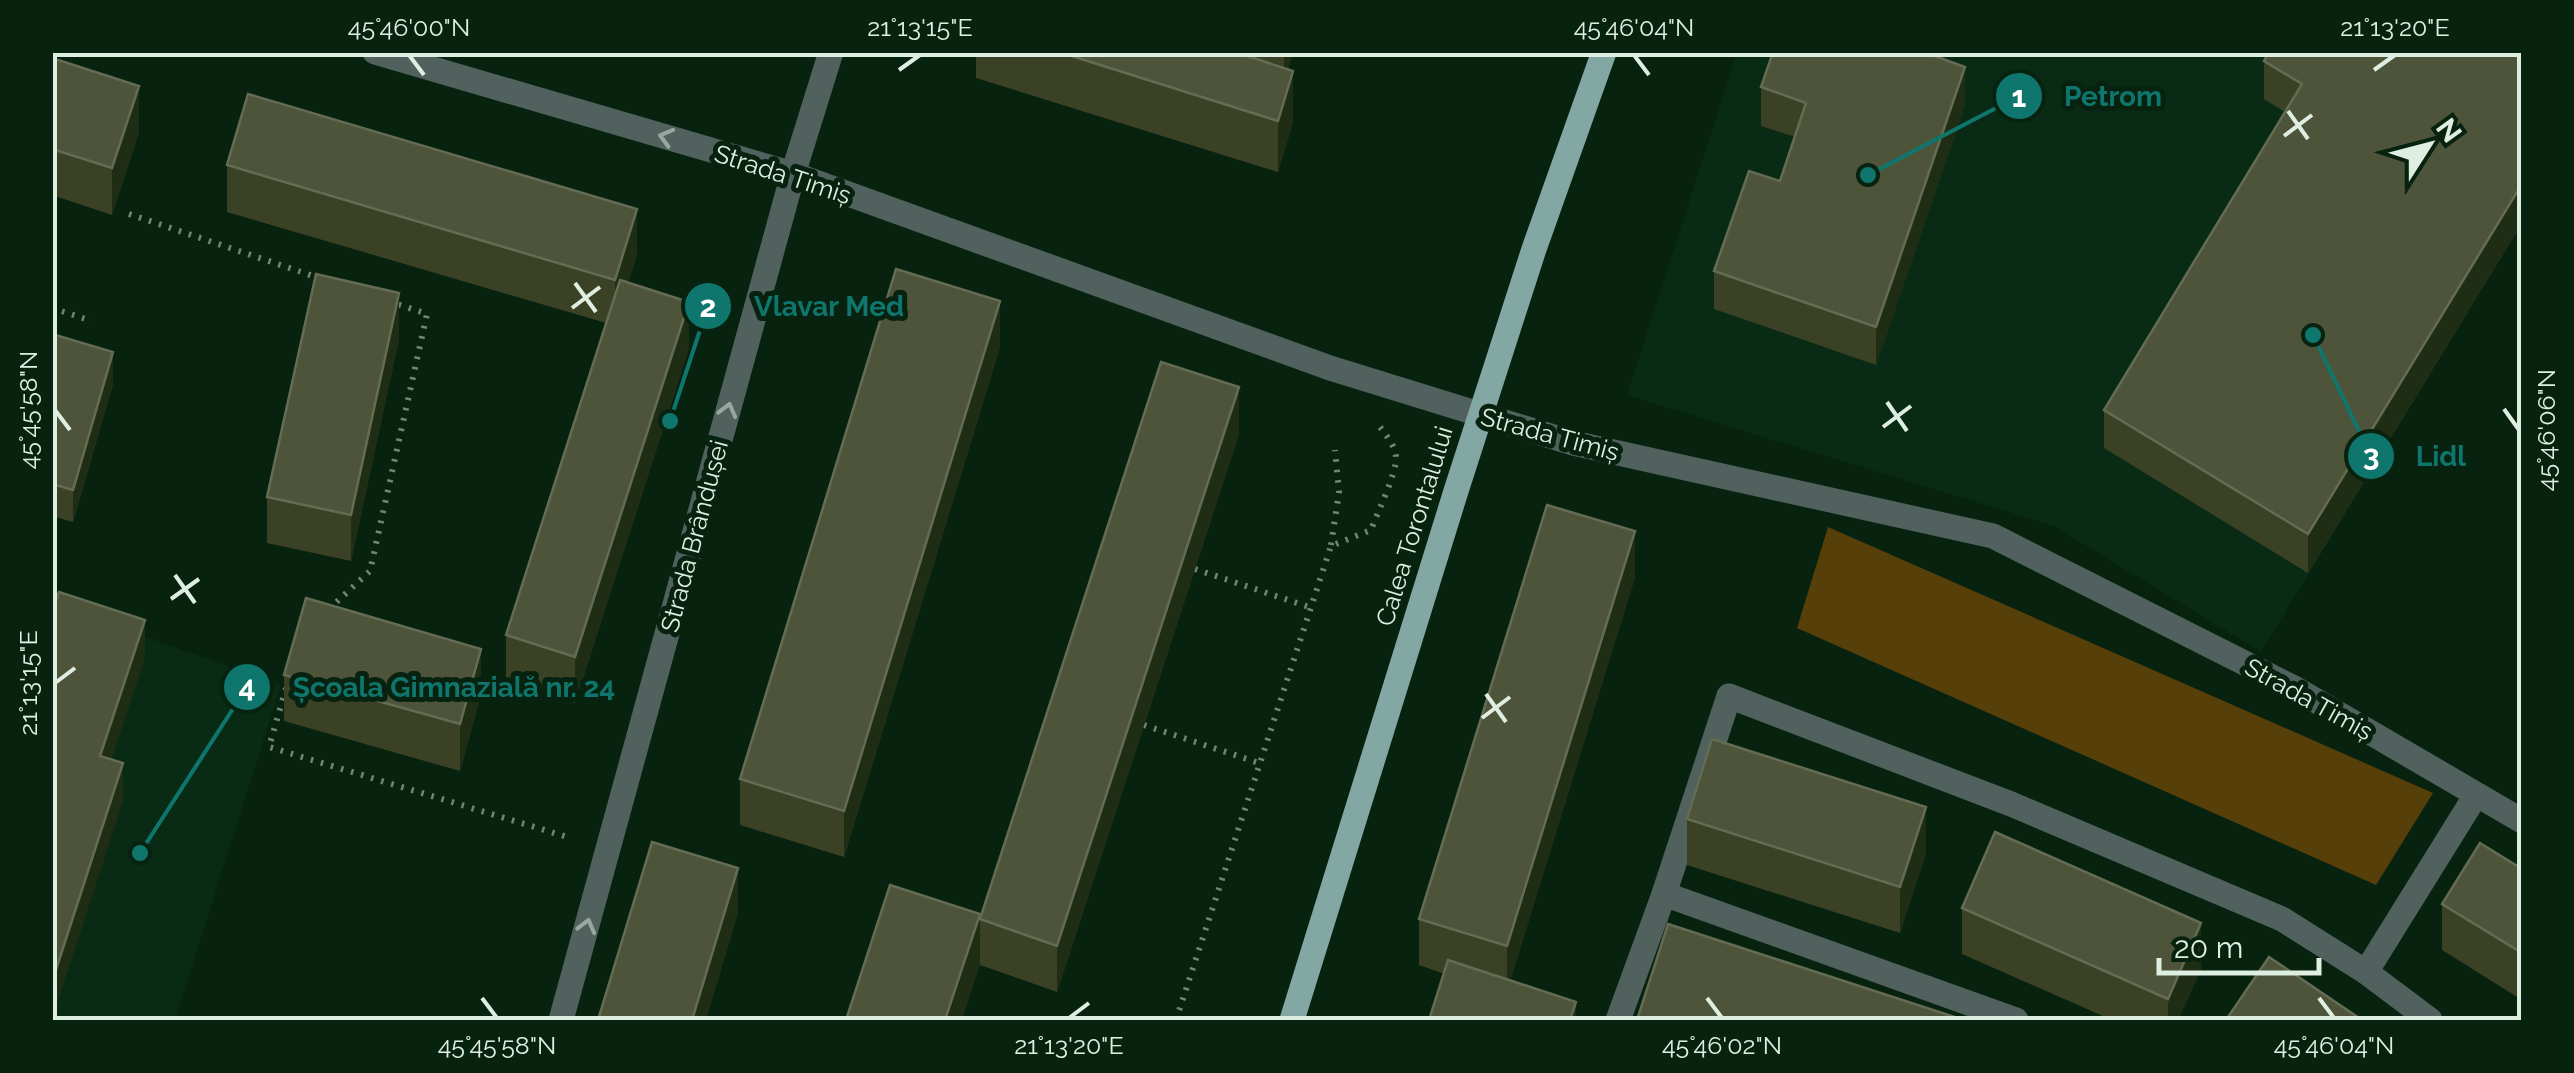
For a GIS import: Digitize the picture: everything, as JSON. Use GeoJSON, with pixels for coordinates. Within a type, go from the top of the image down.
{"type":"FeatureCollection","features":[{"type":"Feature","properties":{"kind":"main road","name":"Calea Torontalului"},"geometry":{"type":"LineString","coordinates":[[1292,1020],[1480,415],[1604,52]]}},
{"type":"Feature","properties":{"kind":"street","name":"Strada Timiș"},"geometry":{"type":"LineString","coordinates":[[376,52],[793,174],[1330,368],[1572,443],[1993,536],[2296,689],[2522,821]]}},
{"type":"Feature","properties":{"kind":"street","name":"Strada Brândușei"},"geometry":{"type":"LineString","coordinates":[[561,1020],[793,174],[831,52]]}},
{"type":"Feature","properties":{"kind":"street"},"geometry":{"type":"LineString","coordinates":[[1618,1020],[1729,696],[2011,804],[2282,919],[2366,972],[2430,1020]]}},
{"type":"Feature","properties":{"kind":"street"},"geometry":{"type":"LineString","coordinates":[[2366,972],[2476,795]]}},
{"type":"Feature","properties":{"kind":"street"},"geometry":{"type":"LineString","coordinates":[[1664,894],[2016,1020]]}},
{"type":"Feature","properties":{"kind":"path"},"geometry":{"type":"LineString","coordinates":[[130,214],[334,283]]}},
{"type":"Feature","properties":{"kind":"path"},"geometry":{"type":"LineString","coordinates":[[316,621],[370,571],[428,314],[390,302]]}},
{"type":"Feature","properties":{"kind":"path"},"geometry":{"type":"LineString","coordinates":[[52,308],[92,321]]}},
{"type":"Feature","properties":{"kind":"path"},"geometry":{"type":"LineString","coordinates":[[1331,546],[1371,530],[1394,470],[1392,444],[1373,420]]}},
{"type":"Feature","properties":{"kind":"path"},"geometry":{"type":"LineString","coordinates":[[1176,1020],[1331,546],[1339,492],[1335,450]]}},
{"type":"Feature","properties":{"kind":"path"},"geometry":{"type":"LineString","coordinates":[[1195,569],[1312,608]]}},
{"type":"Feature","properties":{"kind":"path"},"geometry":{"type":"LineString","coordinates":[[292,671],[269,747],[608,849]]}},
{"type":"Feature","properties":{"kind":"path"},"geometry":{"type":"LineString","coordinates":[[1144,725],[1262,764]]}},
{"type":"Feature","properties":{"kind":"shaded area"},"geometry":{"type":"Polygon","coordinates":[[[1737,53],[2521,53],[2521,225],[2261,652],[2054,526],[1627,395],[1737,53]]]}},
{"type":"Feature","properties":{"kind":"shaded area"},"geometry":{"type":"Polygon","coordinates":[[[1828,527],[2433,793],[2376,885],[1797,628],[1828,527]]]}},
{"type":"Feature","properties":{"kind":"shaded area"},"geometry":{"type":"Polygon","coordinates":[[[53,604],[281,685],[175,1020],[53,1020],[53,604]]]}},
{"type":"Feature","properties":{"kind":"building"},"geometry":{"type":"Polygon","coordinates":[[[1059,52],[1245,52],[1244,55],[1293,71],[1278,121],[1059,52]]]}},
{"type":"Feature","properties":{"kind":"building"},"geometry":{"type":"Polygon","coordinates":[[[1773,52],[1924,52],[1965,67],[1876,327],[1714,271],[1749,171],[1780,181],[1806,103],[1761,87],[1773,52]]]}},
{"type":"Feature","properties":{"kind":"building"},"geometry":{"type":"Polygon","coordinates":[[[2269,52],[2522,52],[2522,184],[2308,534],[2104,410],[2302,84],[2264,61],[2269,52]]]}},
{"type":"Feature","properties":{"kind":"building"},"geometry":{"type":"Polygon","coordinates":[[[52,58],[139,86],[112,168],[52,149],[52,58]]]}},
{"type":"Feature","properties":{"kind":"building"},"geometry":{"type":"Polygon","coordinates":[[[248,94],[637,209],[615,280],[227,165],[248,94]]]}},
{"type":"Feature","properties":{"kind":"building"},"geometry":{"type":"Polygon","coordinates":[[[896,269],[1000,301],[844,811],[740,779],[896,269]]]}},
{"type":"Feature","properties":{"kind":"building"},"geometry":{"type":"Polygon","coordinates":[[[316,274],[399,293],[351,515],[267,497],[316,274]]]}},
{"type":"Feature","properties":{"kind":"building"},"geometry":{"type":"Polygon","coordinates":[[[620,280],[689,302],[575,657],[506,635],[620,280]]]}},
{"type":"Feature","properties":{"kind":"building"},"geometry":{"type":"Polygon","coordinates":[[[52,334],[113,352],[73,490],[52,484],[52,334]]]}},
{"type":"Feature","properties":{"kind":"building"},"geometry":{"type":"Polygon","coordinates":[[[1161,362],[1239,387],[1057,946],[980,919],[1161,362]]]}},
{"type":"Feature","properties":{"kind":"building"},"geometry":{"type":"Polygon","coordinates":[[[1547,505],[1635,531],[1507,946],[1419,919],[1547,505]]]}},
{"type":"Feature","properties":{"kind":"building"},"geometry":{"type":"Polygon","coordinates":[[[59,592],[145,620],[100,756],[123,763],[52,982],[52,612],[59,592]]]}},
{"type":"Feature","properties":{"kind":"building"},"geometry":{"type":"Polygon","coordinates":[[[306,598],[481,649],[460,724],[284,675],[306,598]]]}},
{"type":"Feature","properties":{"kind":"building"},"geometry":{"type":"Polygon","coordinates":[[[1712,739],[1926,807],[1900,887],[1687,819],[1712,739]]]}},
{"type":"Feature","properties":{"kind":"building"},"geometry":{"type":"Polygon","coordinates":[[[1995,832],[2201,923],[2168,999],[1962,908],[1995,832]]]}},
{"type":"Feature","properties":{"kind":"building"},"geometry":{"type":"Polygon","coordinates":[[[652,842],[738,868],[692,1020],[598,1020],[652,842]]]}},
{"type":"Feature","properties":{"kind":"building"},"geometry":{"type":"Polygon","coordinates":[[[2480,843],[2522,869],[2522,953],[2442,904],[2480,843]]]}},
{"type":"Feature","properties":{"kind":"building"},"geometry":{"type":"Polygon","coordinates":[[[890,885],[980,914],[945,1020],[846,1020],[890,885]]]}},
{"type":"Feature","properties":{"kind":"building"},"geometry":{"type":"Polygon","coordinates":[[[1668,924],[1964,1020],[1637,1020],[1668,924]]]}},
{"type":"Feature","properties":{"kind":"building"},"geometry":{"type":"Polygon","coordinates":[[[2269,957],[2362,1020],[2226,1020],[2269,957]]]}},
{"type":"Feature","properties":{"kind":"building"},"geometry":{"type":"Polygon","coordinates":[[[1448,960],[1576,1002],[1570,1020],[1429,1020],[1448,960]]]}},
{"type":"Feature","properties":{"kind":"place","name":"Petrom"},"geometry":{"type":"Point","coordinates":[1868,175]}},
{"type":"Feature","properties":{"kind":"place","name":"Lidl"},"geometry":{"type":"Point","coordinates":[2313,335]}},
{"type":"Feature","properties":{"kind":"place","name":"Vlavar Med"},"geometry":{"type":"Point","coordinates":[670,421]}},
{"type":"Feature","properties":{"kind":"place","name":"Școala Gimnazială nr. 24"},"geometry":{"type":"Point","coordinates":[140,853]}}]}
